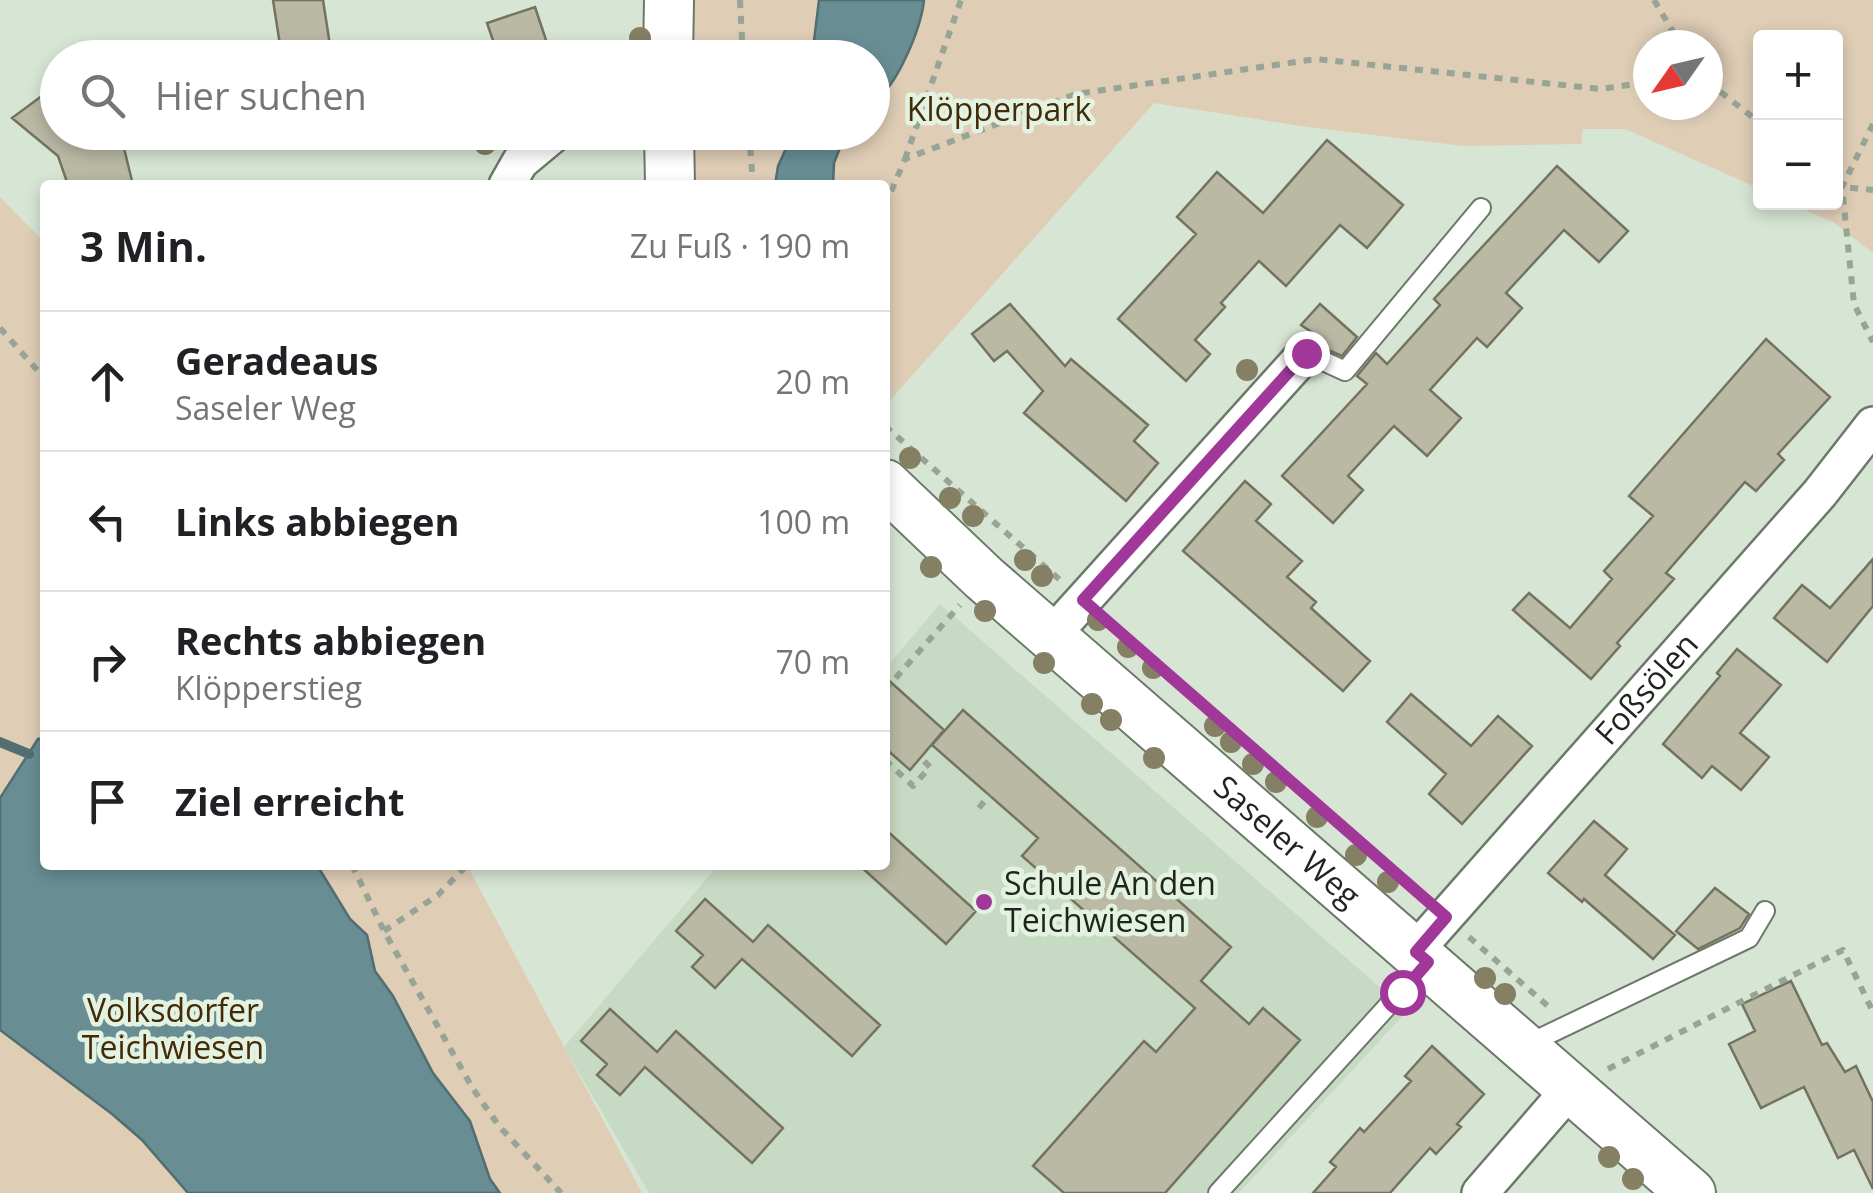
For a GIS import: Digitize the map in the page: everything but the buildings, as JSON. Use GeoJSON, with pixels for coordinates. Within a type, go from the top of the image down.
{"type":"FeatureCollection","features":[{"type":"Feature","properties":{"kind":"street"},"geometry":{"type":"LineString","coordinates":[[668,40],[669,0]]}},
{"type":"Feature","properties":{"kind":"street"},"geometry":{"type":"LineString","coordinates":[[510,180],[520,162],[534,150]]}},
{"type":"Feature","properties":{"kind":"street"},"geometry":{"type":"LineString","coordinates":[[669,150],[670,180]]}},
{"type":"Feature","properties":{"kind":"street"},"geometry":{"type":"LineString","coordinates":[[1051,636],[1306,353]]}},
{"type":"Feature","properties":{"kind":"street","name":"Foßsölen"},"geometry":{"type":"LineString","coordinates":[[1430,943],[1820,493],[1873,425]]}},
{"type":"Feature","properties":{"kind":"street","name":"Saseler Weg"},"geometry":{"type":"LineString","coordinates":[[890,489],[1051,636],[1430,943],[1524,1046],[1691,1193]]}},
{"type":"Feature","properties":{"kind":"street"},"geometry":{"type":"LineString","coordinates":[[1480,1193],[1571,1088]]}},
{"type":"Feature","properties":{"kind":"lane"},"geometry":{"type":"LineString","coordinates":[[1306,353],[1344,370],[1481,208]]}},
{"type":"Feature","properties":{"kind":"lane"},"geometry":{"type":"LineString","coordinates":[[1524,1046],[1748,938],[1764,912]]}},
{"type":"Feature","properties":{"kind":"lane"},"geometry":{"type":"LineString","coordinates":[[1218,1193],[1430,943]]}},
{"type":"Feature","properties":{"kind":"path"},"geometry":{"type":"LineString","coordinates":[[740,0],[742,40]]}},
{"type":"Feature","properties":{"kind":"path"},"geometry":{"type":"LineString","coordinates":[[890,194],[961,0]]}},
{"type":"Feature","properties":{"kind":"path"},"geometry":{"type":"LineString","coordinates":[[1654,0],[1672,30]]}},
{"type":"Feature","properties":{"kind":"path"},"geometry":{"type":"LineString","coordinates":[[905,159],[1076,94],[1316,59],[1600,89],[1633,84]]}},
{"type":"Feature","properties":{"kind":"path"},"geometry":{"type":"LineString","coordinates":[[1723,94],[1756,120]]}},
{"type":"Feature","properties":{"kind":"path"},"geometry":{"type":"LineString","coordinates":[[1843,178],[1873,124]]}},
{"type":"Feature","properties":{"kind":"path"},"geometry":{"type":"LineString","coordinates":[[750,150],[753,180]]}},
{"type":"Feature","properties":{"kind":"path"},"geometry":{"type":"LineString","coordinates":[[1843,186],[1873,190]]}},
{"type":"Feature","properties":{"kind":"path"},"geometry":{"type":"LineString","coordinates":[[1842,210],[1854,304],[1873,342]]}},
{"type":"Feature","properties":{"kind":"path"},"geometry":{"type":"LineString","coordinates":[[0,328],[40,373]]}},
{"type":"Feature","properties":{"kind":"path"},"geometry":{"type":"LineString","coordinates":[[890,430],[1083,600],[1430,943],[1569,1025]]}},
{"type":"Feature","properties":{"kind":"path"},"geometry":{"type":"LineString","coordinates":[[890,684],[984,578]]}},
{"type":"Feature","properties":{"kind":"path"},"geometry":{"type":"LineString","coordinates":[[890,765],[913,786],[930,766],[920,758]]}},
{"type":"Feature","properties":{"kind":"path"},"geometry":{"type":"LineString","coordinates":[[979,808],[988,795]]}},
{"type":"Feature","properties":{"kind":"path"},"geometry":{"type":"LineString","coordinates":[[354,870],[384,931],[473,1089],[499,1126],[561,1193]]}},
{"type":"Feature","properties":{"kind":"path"},"geometry":{"type":"LineString","coordinates":[[384,931],[438,895],[462,870]]}},
{"type":"Feature","properties":{"kind":"path"},"geometry":{"type":"LineString","coordinates":[[1571,1088],[1843,950],[1873,1012]]}},
{"type":"Feature","properties":{"kind":"shaded area","name":"Schule An den Teichwiesen"},"geometry":{"type":"Polygon","coordinates":[[[940,604],[1407,1011],[1239,1193],[649,1193],[564,1047],[714,870],[890,870],[890,663],[940,604]]]}},
{"type":"Feature","properties":{"kind":"green space"},"geometry":{"type":"Polygon","coordinates":[[[691,0],[819,0],[814,40],[690,40],[691,0]]]}},
{"type":"Feature","properties":{"kind":"green space","name":"Klöpperpark"},"geometry":{"type":"Polygon","coordinates":[[[924,0],[1873,0],[1873,253],[1833,222],[1805,210],[1843,210],[1843,30],[1753,30],[1753,186],[1625,129],[1583,129],[1581,144],[1464,146],[1154,103],[890,400],[890,180],[833,180],[839,150],[890,150],[890,85],[913,41],[924,0]]]}},
{"type":"Feature","properties":{"kind":"green space"},"geometry":{"type":"Polygon","coordinates":[[[688,150],[785,150],[776,180],[687,180],[688,150]]]}},
{"type":"Feature","properties":{"kind":"green space","name":"Volksdorfer Teichwiesen"},"geometry":{"type":"Polygon","coordinates":[[[0,197],[40,238],[40,870],[470,870],[642,1193],[0,1193],[0,197]]]}},
{"type":"Feature","properties":{"kind":"water"},"geometry":{"type":"Polygon","coordinates":[[[819,0],[924,0],[918,26],[890,85],[890,40],[814,40],[819,0]]]}},
{"type":"Feature","properties":{"kind":"water"},"geometry":{"type":"Polygon","coordinates":[[[785,150],[839,150],[833,180],[776,180],[785,150]]]}},
{"type":"Feature","properties":{"kind":"water"},"geometry":{"type":"Polygon","coordinates":[[[38,739],[40,870],[320,870],[350,919],[367,935],[375,971],[393,996],[433,1073],[470,1121],[490,1179],[500,1193],[188,1193],[142,1140],[0,1030],[0,798],[38,739]]]}},
{"type":"Feature","properties":{"kind":"waterway"},"geometry":{"type":"LineString","coordinates":[[0,742],[29,754]]}},
{"type":"Feature","properties":{"kind":"place","name":"Schule An den Teichwiesen"},"geometry":{"type":"Point","coordinates":[984,902]}},
{"type":"Feature","properties":{"kind":"route"},"geometry":{"type":"LineString","coordinates":[[1306,353],[1083,600],[1446,917],[1416,952],[1428,962],[1402,992]]}}]}
